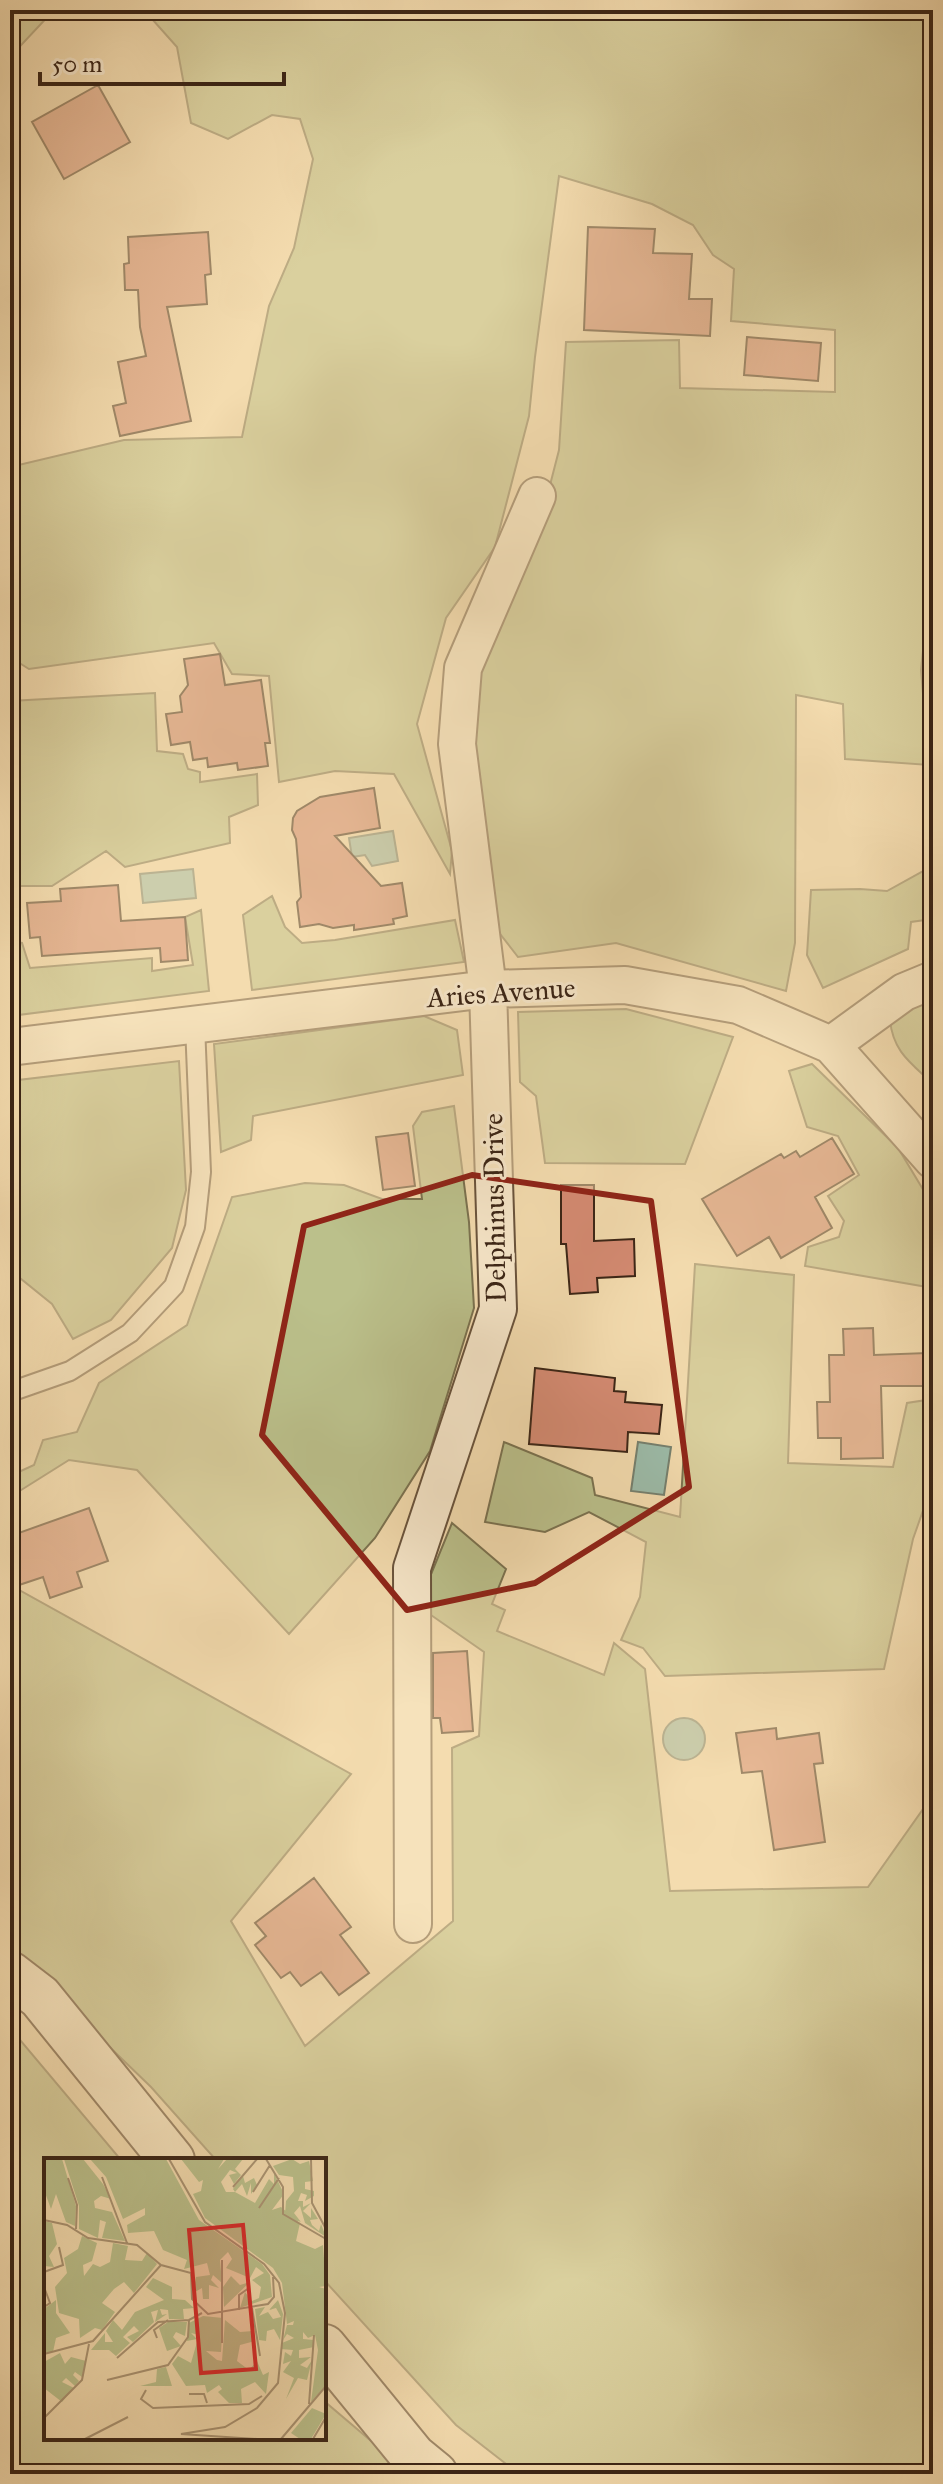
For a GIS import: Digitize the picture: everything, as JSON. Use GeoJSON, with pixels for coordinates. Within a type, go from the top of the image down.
{"type":"FeatureCollection","features":[{"type":"Feature","properties":{"kind":"main road"},"geometry":{"type":"LineString","coordinates":[[10,1974],[40,1997],[170,2158]]}},
{"type":"Feature","properties":{"kind":"main road"},"geometry":{"type":"LineString","coordinates":[[326,2349],[413,2456],[435,2474]]}},
{"type":"Feature","properties":{"kind":"street","name":"Delphinus Drive"},"geometry":{"type":"LineString","coordinates":[[413,1924],[412,1568],[498,1309],[488,989],[457,744],[463,668],[537,496]]}},
{"type":"Feature","properties":{"kind":"street"},"geometry":{"type":"LineString","coordinates":[[831,1045],[904,992],[933,980]]}},
{"type":"Feature","properties":{"kind":"street","name":"Aries Avenue"},"geometry":{"type":"LineString","coordinates":[[10,1047],[488,989],[625,985],[738,1005],[831,1045],[933,1160]]}},
{"type":"Feature","properties":{"kind":"lane"},"geometry":{"type":"LineString","coordinates":[[10,1392],[70,1371],[130,1333],[174,1286],[195,1227],[201,1172],[195,1025]]}},
{"type":"Feature","properties":{"kind":"highlighted area"},"geometry":{"type":"Polygon","coordinates":[[[472,1175],[651,1201],[689,1487],[535,1583],[407,1610],[262,1435],[304,1226],[472,1175]]]}},
{"type":"Feature","properties":{"kind":"green space"},"geometry":{"type":"Polygon","coordinates":[[[10,10],[54,10],[10,57],[10,10]]]}},
{"type":"Feature","properties":{"kind":"green space"},"geometry":{"type":"Polygon","coordinates":[[[144,10],[933,10],[933,555],[921,670],[929,765],[845,759],[843,704],[796,695],[795,943],[786,991],[616,943],[518,957],[490,921],[471,735],[479,668],[540,524],[559,450],[566,342],[679,340],[680,388],[835,392],[835,330],[731,321],[734,269],[713,255],[693,225],[652,204],[559,176],[529,416],[495,547],[446,618],[417,724],[452,851],[450,874],[394,774],[335,771],[279,782],[269,676],[232,674],[214,643],[29,669],[10,657],[10,467],[124,440],[242,437],[269,306],[294,248],[313,159],[300,119],[272,115],[228,139],[191,123],[177,47],[144,10]]]}},
{"type":"Feature","properties":{"kind":"green space"},"geometry":{"type":"Polygon","coordinates":[[[155,693],[157,751],[183,754],[188,769],[200,772],[200,782],[257,774],[258,805],[229,817],[230,843],[125,867],[106,851],[52,886],[10,886],[10,701],[155,693]]]}},
{"type":"Feature","properties":{"kind":"green space"},"geometry":{"type":"Polygon","coordinates":[[[933,794],[933,919],[911,922],[908,949],[823,988],[807,955],[811,890],[887,891],[923,871],[933,794]]]}},
{"type":"Feature","properties":{"kind":"green space"},"geometry":{"type":"Polygon","coordinates":[[[272,896],[285,927],[302,943],[455,920],[464,962],[252,990],[243,915],[272,896]]]}},
{"type":"Feature","properties":{"kind":"green space"},"geometry":{"type":"Polygon","coordinates":[[[201,910],[209,991],[10,1016],[10,941],[22,943],[30,968],[152,958],[152,971],[193,965],[185,917],[201,910]]]}},
{"type":"Feature","properties":{"kind":"green space"},"geometry":{"type":"Polygon","coordinates":[[[933,991],[933,1084],[899,1049],[890,1020],[933,991]]]}},
{"type":"Feature","properties":{"kind":"green space"},"geometry":{"type":"Polygon","coordinates":[[[626,1009],[733,1037],[685,1164],[545,1163],[536,1096],[520,1082],[518,1012],[626,1009]]]}},
{"type":"Feature","properties":{"kind":"green space"},"geometry":{"type":"Polygon","coordinates":[[[424,1016],[457,1030],[463,1075],[253,1116],[251,1140],[221,1152],[214,1044],[424,1016]]]}},
{"type":"Feature","properties":{"kind":"green space"},"geometry":{"type":"Polygon","coordinates":[[[179,1061],[186,1190],[172,1248],[111,1320],[73,1339],[52,1304],[10,1270],[10,1081],[179,1061]]]}},
{"type":"Feature","properties":{"kind":"green space"},"geometry":{"type":"Polygon","coordinates":[[[812,1064],[898,1148],[933,1206],[933,1288],[805,1266],[808,1247],[839,1237],[844,1221],[828,1196],[859,1175],[838,1136],[807,1127],[789,1071],[812,1064]]]}},
{"type":"Feature","properties":{"kind":"green space"},"geometry":{"type":"Polygon","coordinates":[[[454,1106],[469,1222],[474,1308],[430,1451],[375,1538],[289,1634],[137,1470],[69,1460],[10,1497],[10,1476],[34,1465],[43,1440],[77,1432],[99,1383],[187,1325],[232,1197],[305,1183],[344,1185],[382,1199],[422,1199],[413,1126],[422,1112],[454,1106]]]}},
{"type":"Feature","properties":{"kind":"green space"},"geometry":{"type":"Polygon","coordinates":[[[695,1264],[794,1275],[788,1463],[893,1467],[907,1403],[933,1399],[933,1482],[913,1539],[884,1669],[665,1676],[643,1648],[621,1640],[640,1597],[646,1542],[589,1512],[545,1532],[485,1522],[504,1442],[592,1478],[595,1495],[680,1517],[695,1264]]]}},
{"type":"Feature","properties":{"kind":"green space"},"geometry":{"type":"Polygon","coordinates":[[[452,1523],[506,1569],[492,1604],[505,1610],[497,1631],[604,1675],[614,1643],[645,1669],[670,1891],[868,1887],[933,1795],[933,2474],[519,2474],[456,2425],[326,2282],[326,2158],[214,2158],[151,2087],[10,1951],[10,1585],[351,1774],[231,1921],[305,2046],[453,1921],[452,1748],[479,1736],[484,1652],[418,1606],[452,1523]]]}},
{"type":"Feature","properties":{"kind":"green space"},"geometry":{"type":"Polygon","coordinates":[[[10,2028],[119,2158],[44,2158],[44,2440],[326,2440],[326,2403],[410,2474],[10,2474],[10,2028]]]}},
{"type":"Feature","properties":{"kind":"shaded area"},"geometry":{"type":"Polygon","coordinates":[[[393,831],[398,861],[372,866],[365,855],[352,857],[349,838],[393,831]]]}},
{"type":"Feature","properties":{"kind":"shaded area"},"geometry":{"type":"Polygon","coordinates":[[[193,869],[196,898],[143,903],[140,874],[193,869]]]}},
{"type":"Feature","properties":{"kind":"shaded area"},"geometry":{"type":"Polygon","coordinates":[[[638,1442],[671,1447],[664,1495],[631,1491],[638,1442]]]}},
{"type":"Feature","properties":{"kind":"shaded area"},"geometry":{"type":"Polygon","coordinates":[[[684,1718],[699,1724],[705,1739],[699,1754],[684,1760],[669,1754],[663,1739],[669,1724],[684,1718]]]}},
{"type":"Feature","properties":{"kind":"building"},"geometry":{"type":"Polygon","coordinates":[[[98,85],[130,142],[64,179],[32,122],[98,85]]]}},
{"type":"Feature","properties":{"kind":"building"},"geometry":{"type":"Polygon","coordinates":[[[588,227],[655,229],[653,253],[692,254],[689,299],[712,299],[710,336],[584,330],[588,227]]]}},
{"type":"Feature","properties":{"kind":"building"},"geometry":{"type":"Polygon","coordinates":[[[208,232],[211,274],[205,275],[207,304],[167,307],[191,421],[120,436],[113,406],[126,403],[118,362],[146,356],[140,327],[138,290],[125,290],[124,264],[129,263],[128,237],[208,232]]]}},
{"type":"Feature","properties":{"kind":"building"},"geometry":{"type":"Polygon","coordinates":[[[747,337],[821,343],[818,381],[744,375],[747,337]]]}},
{"type":"Feature","properties":{"kind":"building"},"geometry":{"type":"Polygon","coordinates":[[[220,654],[225,685],[261,680],[270,743],[265,743],[268,766],[238,770],[237,763],[208,767],[207,758],[193,760],[190,742],[171,745],[166,714],[182,712],[180,696],[188,685],[184,659],[220,654]]]}},
{"type":"Feature","properties":{"kind":"building"},"geometry":{"type":"Polygon","coordinates":[[[374,788],[380,828],[335,836],[381,886],[402,883],[407,916],[393,919],[394,924],[354,930],[354,925],[300,927],[297,902],[301,897],[293,818],[297,811],[320,797],[374,788]]]}},
{"type":"Feature","properties":{"kind":"building"},"geometry":{"type":"Polygon","coordinates":[[[118,885],[121,921],[185,917],[188,960],[161,962],[160,948],[42,956],[40,937],[30,938],[27,903],[61,901],[60,889],[118,885]]]}},
{"type":"Feature","properties":{"kind":"building"},"geometry":{"type":"Polygon","coordinates":[[[408,1133],[415,1186],[383,1190],[376,1137],[408,1133]]]}},
{"type":"Feature","properties":{"kind":"building"},"geometry":{"type":"Polygon","coordinates":[[[832,1138],[854,1174],[815,1197],[832,1228],[781,1258],[769,1237],[737,1256],[702,1199],[781,1154],[784,1158],[796,1151],[800,1157],[832,1138]]]}},
{"type":"Feature","properties":{"kind":"building"},"geometry":{"type":"Polygon","coordinates":[[[561,1185],[594,1185],[594,1241],[634,1239],[635,1276],[597,1278],[598,1292],[570,1294],[566,1244],[561,1244],[561,1185]]]}},
{"type":"Feature","properties":{"kind":"building"},"geometry":{"type":"Polygon","coordinates":[[[873,1328],[874,1355],[927,1353],[928,1386],[881,1386],[883,1458],[841,1459],[841,1438],[818,1438],[817,1402],[830,1402],[829,1355],[844,1355],[843,1329],[873,1328]]]}},
{"type":"Feature","properties":{"kind":"building"},"geometry":{"type":"Polygon","coordinates":[[[535,1368],[615,1378],[614,1391],[626,1392],[625,1402],[662,1405],[659,1434],[628,1432],[627,1452],[529,1444],[535,1368]]]}},
{"type":"Feature","properties":{"kind":"building"},"geometry":{"type":"Polygon","coordinates":[[[89,1508],[108,1561],[77,1572],[82,1587],[50,1598],[43,1577],[10,1588],[10,1551],[18,1548],[13,1535],[89,1508]]]}},
{"type":"Feature","properties":{"kind":"building"},"geometry":{"type":"Polygon","coordinates":[[[467,1651],[473,1731],[442,1733],[440,1718],[433,1718],[433,1653],[467,1651]]]}},
{"type":"Feature","properties":{"kind":"building"},"geometry":{"type":"Polygon","coordinates":[[[776,1728],[777,1739],[819,1733],[823,1763],[814,1764],[825,1842],[774,1850],[762,1771],[742,1773],[736,1733],[776,1728]]]}},
{"type":"Feature","properties":{"kind":"building"},"geometry":{"type":"Polygon","coordinates":[[[314,1878],[351,1927],[340,1935],[369,1973],[339,1995],[321,1972],[301,1986],[290,1972],[281,1978],[255,1945],[266,1936],[255,1923],[314,1878]]]}}]}
